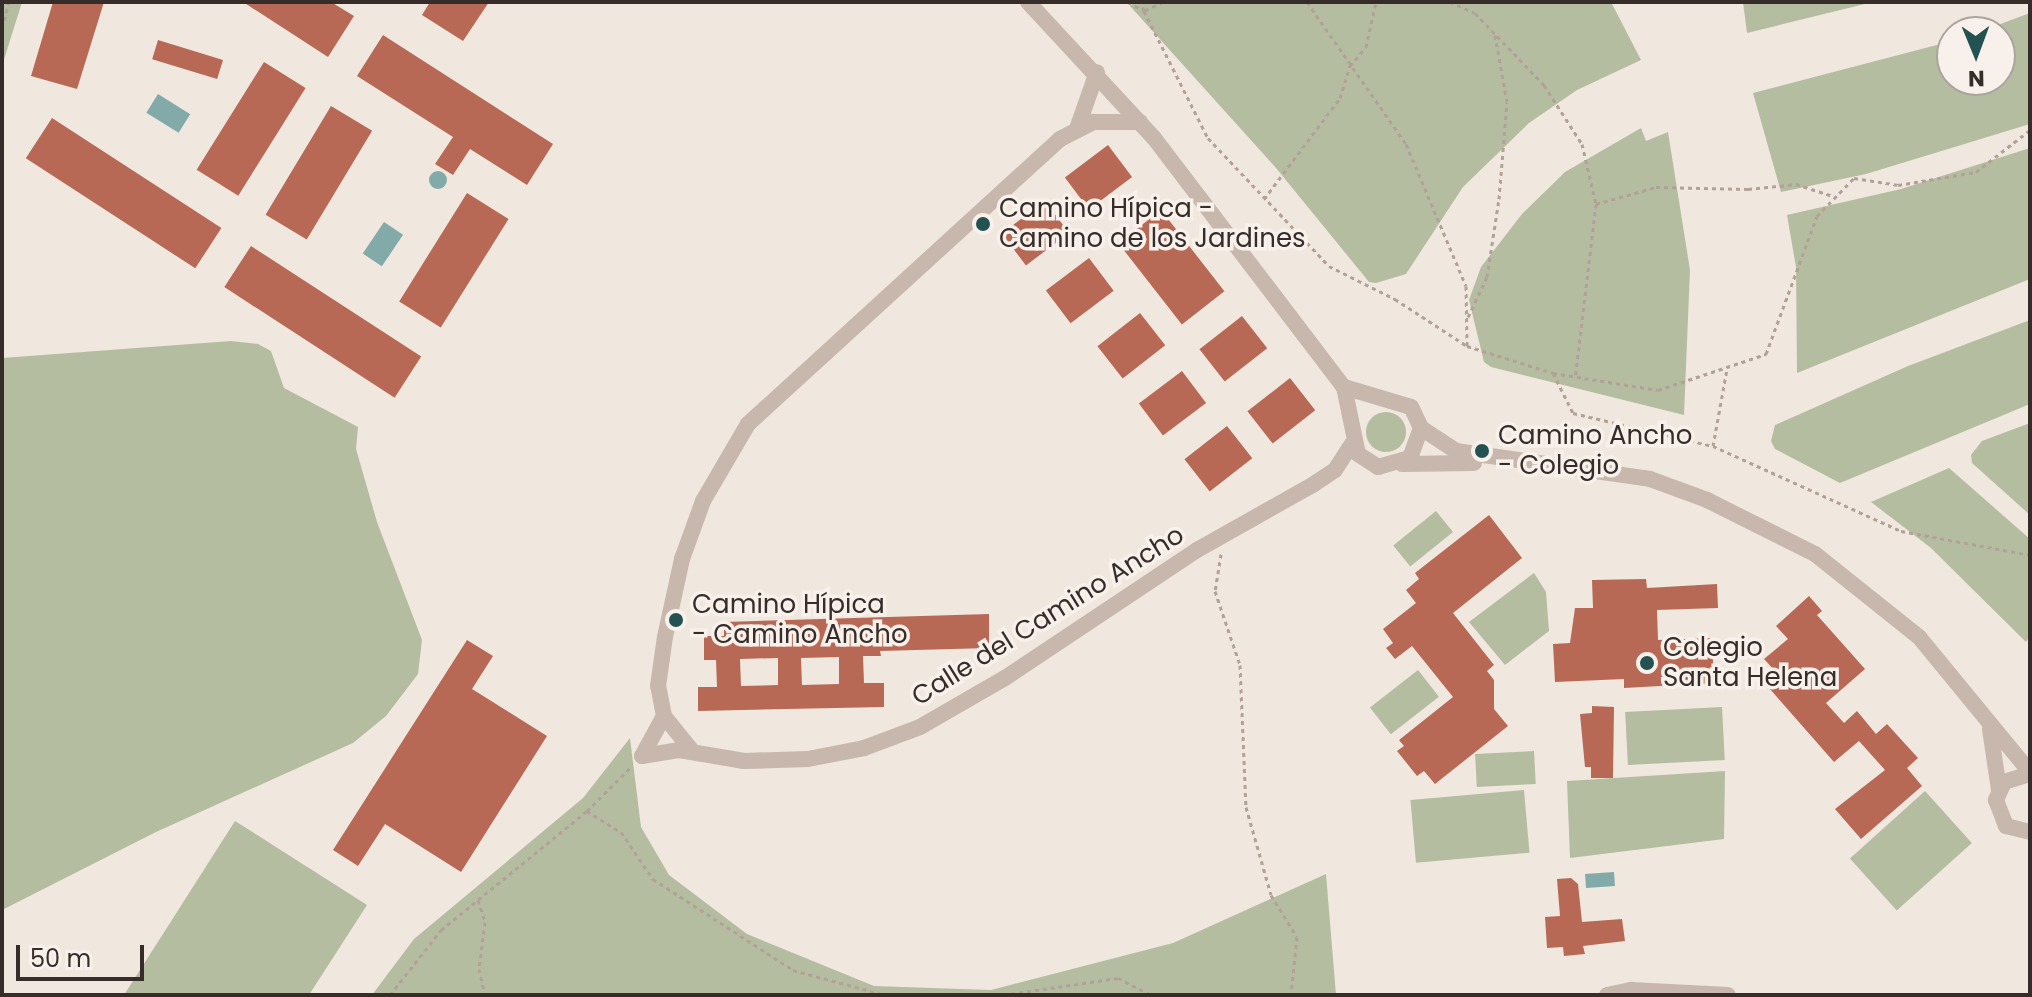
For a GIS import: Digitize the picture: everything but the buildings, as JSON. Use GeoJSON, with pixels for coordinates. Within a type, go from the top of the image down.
{"type":"FeatureCollection","features":[{"type":"Feature","properties":{"kind":"street"},"geometry":{"type":"LineString","coordinates":[[1028,2],[1097,72],[1140,122],[1344,387],[1352,421],[1352,444],[1378,467],[1508,461]]}},
{"type":"Feature","properties":{"kind":"street"},"geometry":{"type":"LineString","coordinates":[[693,752],[664,716],[658,686],[682,559],[703,501],[748,424],[1078,126],[1097,72]]}},
{"type":"Feature","properties":{"kind":"street"},"geometry":{"type":"LineString","coordinates":[[1078,126],[1140,122]]}},
{"type":"Feature","properties":{"kind":"street"},"geometry":{"type":"LineString","coordinates":[[1344,387],[1377,398],[1401,400],[1411,407],[1421,428],[1456,451],[1508,461],[1650,479],[1707,500],[1815,554],[1919,637],[2030,773],[2012,777],[1999,790]]}},
{"type":"Feature","properties":{"kind":"street"},"geometry":{"type":"LineString","coordinates":[[1352,421],[1366,402],[1377,398]]}},
{"type":"Feature","properties":{"kind":"street"},"geometry":{"type":"LineString","coordinates":[[1401,464],[1417,449],[1421,428]]}},
{"type":"Feature","properties":{"kind":"street","name":"Calle del Camino Ancho"},"geometry":{"type":"LineString","coordinates":[[642,756],[693,752],[744,761],[808,759],[864,748],[920,727],[1005,678],[1223,534],[1335,470],[1352,444]]}},
{"type":"Feature","properties":{"kind":"street"},"geometry":{"type":"LineString","coordinates":[[642,756],[664,716]]}},
{"type":"Feature","properties":{"kind":"street"},"geometry":{"type":"LineString","coordinates":[[1989,726],[2000,818],[2028,835]]}},
{"type":"Feature","properties":{"kind":"street"},"geometry":{"type":"LineString","coordinates":[[1607,995],[1631,990],[1728,995]]}},
{"type":"Feature","properties":{"kind":"path"},"geometry":{"type":"LineString","coordinates":[[2,28],[9,2]]}},
{"type":"Feature","properties":{"kind":"path"},"geometry":{"type":"LineString","coordinates":[[1128,2],[1144,11]]}},
{"type":"Feature","properties":{"kind":"path"},"geometry":{"type":"LineString","coordinates":[[1141,2],[1208,138],[1329,266],[1395,299],[1467,346],[1575,379],[1658,390],[1766,354],[1817,216],[1854,178],[1898,185],[1976,172],[2030,130]]}},
{"type":"Feature","properties":{"kind":"path"},"geometry":{"type":"LineString","coordinates":[[1144,11],[1163,2]]}},
{"type":"Feature","properties":{"kind":"path"},"geometry":{"type":"LineString","coordinates":[[1307,2],[1406,144],[1466,286],[1467,346]]}},
{"type":"Feature","properties":{"kind":"path"},"geometry":{"type":"LineString","coordinates":[[1264,199],[1340,98],[1350,66],[1366,47],[1376,2]]}},
{"type":"Feature","properties":{"kind":"path"},"geometry":{"type":"LineString","coordinates":[[1450,2],[1475,13],[1544,85],[1582,144],[1596,204],[1575,379]]}},
{"type":"Feature","properties":{"kind":"path"},"geometry":{"type":"LineString","coordinates":[[1467,321],[1487,277],[1499,199],[1507,102],[1494,33]]}},
{"type":"Feature","properties":{"kind":"path"},"geometry":{"type":"LineString","coordinates":[[1596,204],[1656,187],[1748,189],[1796,184],[1834,196]]}},
{"type":"Feature","properties":{"kind":"path"},"geometry":{"type":"LineString","coordinates":[[1713,446],[1727,369]]}},
{"type":"Feature","properties":{"kind":"path"},"geometry":{"type":"LineString","coordinates":[[1553,373],[1573,413],[1713,446],[1901,531],[2030,555]]}},
{"type":"Feature","properties":{"kind":"path"},"geometry":{"type":"LineString","coordinates":[[1223,534],[1215,591],[1240,665],[1246,807],[1271,895],[1297,937],[1291,995]]}},
{"type":"Feature","properties":{"kind":"path"},"geometry":{"type":"LineString","coordinates":[[390,995],[441,930],[587,811],[642,756]]}},
{"type":"Feature","properties":{"kind":"path"},"geometry":{"type":"LineString","coordinates":[[587,811],[621,832],[653,879],[793,970],[885,995]]}},
{"type":"Feature","properties":{"kind":"path"},"geometry":{"type":"LineString","coordinates":[[478,900],[485,922],[479,969],[485,995]]}},
{"type":"Feature","properties":{"kind":"path"},"geometry":{"type":"LineString","coordinates":[[1003,995],[1118,978],[1151,995]]}},
{"type":"Feature","properties":{"kind":"green space"},"geometry":{"type":"Polygon","coordinates":[[[2,2],[22,2],[2,66],[2,2]]]}},
{"type":"Feature","properties":{"kind":"green space"},"geometry":{"type":"Polygon","coordinates":[[[1134,2],[1611,2],[1641,60],[1577,90],[1529,123],[1463,187],[1406,274],[1376,283],[1369,282],[1276,168],[1130,6],[1134,2]]]}},
{"type":"Feature","properties":{"kind":"green space"},"geometry":{"type":"Polygon","coordinates":[[[1743,2],[1873,2],[1747,33],[1743,2]]]}},
{"type":"Feature","properties":{"kind":"green space"},"geometry":{"type":"Polygon","coordinates":[[[2030,13],[2030,124],[1866,174],[1781,192],[1753,93],[1936,45],[1936,96],[2016,96],[2016,18],[2030,13]]]}},
{"type":"Feature","properties":{"kind":"green space"},"geometry":{"type":"Polygon","coordinates":[[[1641,128],[1646,141],[1668,132],[1690,270],[1684,415],[1491,367],[1484,362],[1469,300],[1481,267],[1522,214],[1565,172],[1641,128]]]}},
{"type":"Feature","properties":{"kind":"green space"},"geometry":{"type":"Polygon","coordinates":[[[2030,148],[2030,279],[1797,373],[1796,267],[1787,215],[1901,189],[2030,148]]]}},
{"type":"Feature","properties":{"kind":"green space"},"geometry":{"type":"Polygon","coordinates":[[[2030,320],[2030,404],[1840,483],[1775,449],[1771,441],[1775,425],[1908,366],[2030,320]]]}},
{"type":"Feature","properties":{"kind":"green space"},"geometry":{"type":"Polygon","coordinates":[[[231,341],[258,344],[271,351],[284,388],[358,427],[356,449],[377,522],[422,640],[418,674],[386,716],[353,743],[156,832],[2,910],[2,358],[231,341]]]}},
{"type":"Feature","properties":{"kind":"green space"},"geometry":{"type":"Polygon","coordinates":[[[1386,412],[1400,418],[1406,432],[1400,446],[1386,452],[1372,446],[1366,432],[1372,418],[1386,412]]]}},
{"type":"Feature","properties":{"kind":"green space"},"geometry":{"type":"Polygon","coordinates":[[[2030,423],[2030,515],[1972,463],[1971,455],[1982,441],[2030,423]]]}},
{"type":"Feature","properties":{"kind":"green space"},"geometry":{"type":"Polygon","coordinates":[[[1949,468],[2030,539],[2030,636],[2026,642],[1931,548],[1871,502],[1949,468]]]}},
{"type":"Feature","properties":{"kind":"green space"},"geometry":{"type":"Polygon","coordinates":[[[1436,511],[1453,532],[1410,567],[1393,546],[1436,511]]]}},
{"type":"Feature","properties":{"kind":"green space"},"geometry":{"type":"Polygon","coordinates":[[[1534,573],[1546,592],[1549,631],[1505,665],[1469,622],[1534,573]]]}},
{"type":"Feature","properties":{"kind":"green space"},"geometry":{"type":"Polygon","coordinates":[[[1418,670],[1439,697],[1391,734],[1370,708],[1418,670]]]}},
{"type":"Feature","properties":{"kind":"green space"},"geometry":{"type":"Polygon","coordinates":[[[1722,707],[1725,760],[1628,765],[1625,712],[1722,707]]]}},
{"type":"Feature","properties":{"kind":"green space"},"geometry":{"type":"Polygon","coordinates":[[[630,738],[641,827],[669,875],[747,934],[874,986],[991,990],[1173,943],[1326,874],[1336,995],[372,995],[414,939],[583,798],[630,738]]]}},
{"type":"Feature","properties":{"kind":"green space"},"geometry":{"type":"Polygon","coordinates":[[[1534,751],[1536,784],[1477,787],[1475,754],[1534,751]]]}},
{"type":"Feature","properties":{"kind":"green space"},"geometry":{"type":"Polygon","coordinates":[[[1725,771],[1724,839],[1570,858],[1567,781],[1725,771]]]}},
{"type":"Feature","properties":{"kind":"green space"},"geometry":{"type":"Polygon","coordinates":[[[1524,790],[1529,853],[1416,863],[1410,800],[1524,790]]]}},
{"type":"Feature","properties":{"kind":"green space"},"geometry":{"type":"Polygon","coordinates":[[[1925,791],[1972,843],[1897,911],[1850,859],[1925,791]]]}},
{"type":"Feature","properties":{"kind":"green space"},"geometry":{"type":"Polygon","coordinates":[[[235,821],[367,905],[309,995],[124,995],[235,821]]]}},
{"type":"Feature","properties":{"kind":"water"},"geometry":{"type":"Polygon","coordinates":[[[158,94],[190,114],[179,133],[146,113],[158,94]]]}},
{"type":"Feature","properties":{"kind":"water"},"geometry":{"type":"Polygon","coordinates":[[[434,171],[442,171],[447,180],[445,187],[434,189],[429,184],[429,176],[434,171]]]}},
{"type":"Feature","properties":{"kind":"water"},"geometry":{"type":"Polygon","coordinates":[[[384,222],[403,235],[382,266],[363,254],[384,222]]]}},
{"type":"Feature","properties":{"kind":"water"},"geometry":{"type":"Polygon","coordinates":[[[1614,872],[1615,886],[1586,888],[1585,874],[1614,872]]]}},
{"type":"Feature","properties":{"kind":"place","name":"Camino Hípica - Camino de los Jardines"},"geometry":{"type":"Point","coordinates":[983,224]}},
{"type":"Feature","properties":{"kind":"place","name":"Camino Ancho - Colegio"},"geometry":{"type":"Point","coordinates":[1482,451]}},
{"type":"Feature","properties":{"kind":"place","name":"Camino Hípica - Camino Ancho"},"geometry":{"type":"Point","coordinates":[676,620]}},
{"type":"Feature","properties":{"kind":"place","name":"Colegio Santa Helena"},"geometry":{"type":"Point","coordinates":[1647,663]}}]}
